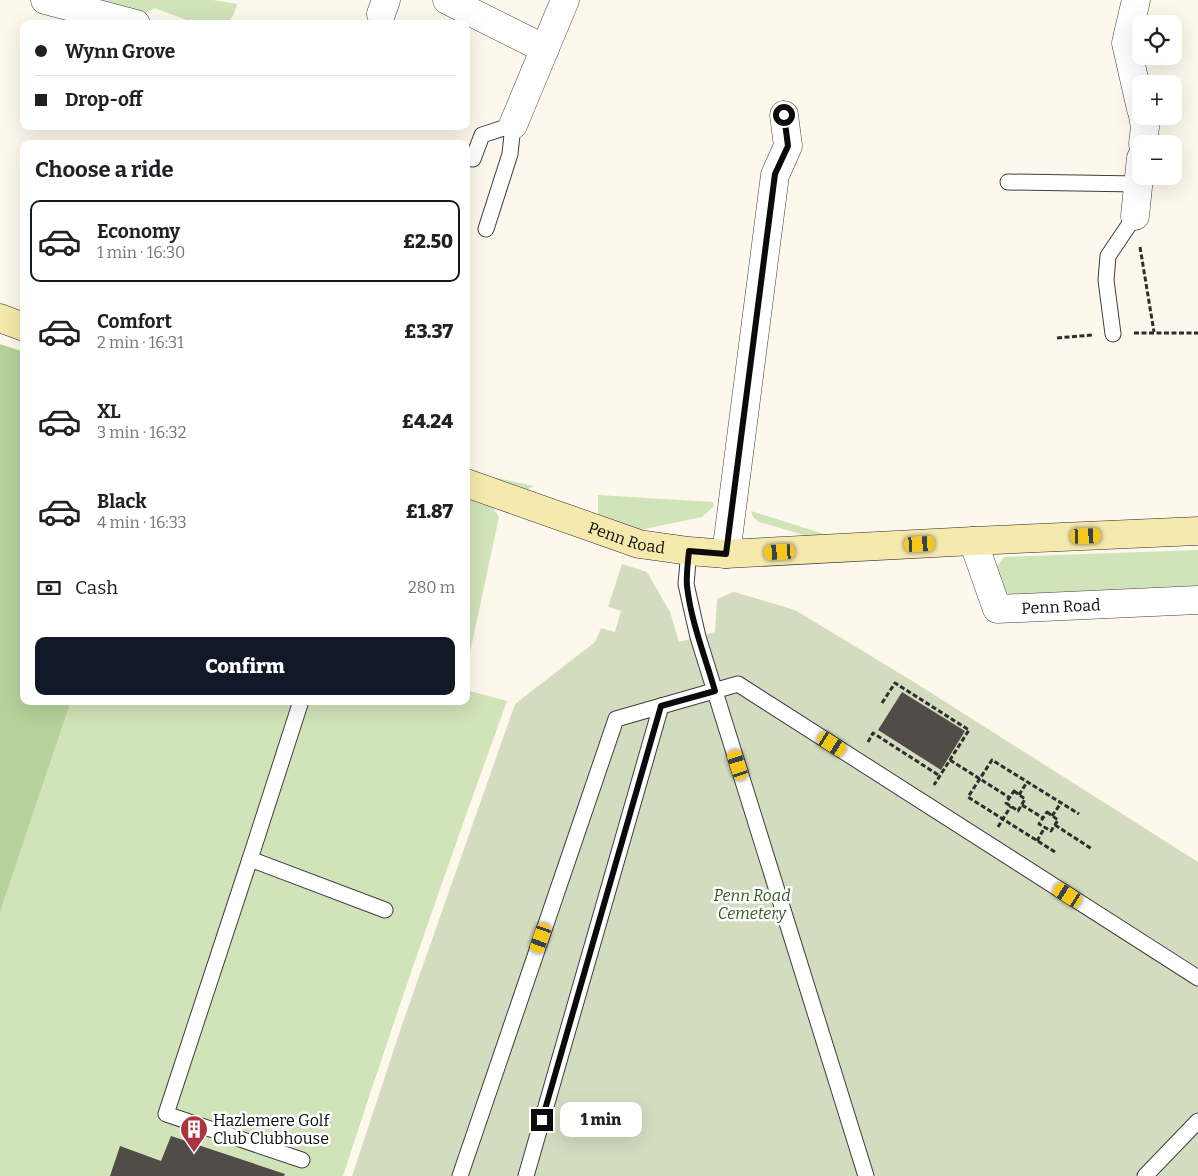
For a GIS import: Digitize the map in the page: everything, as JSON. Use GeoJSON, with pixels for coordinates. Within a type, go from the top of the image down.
{"type":"FeatureCollection","features":[{"type":"Feature","properties":{"kind":"main road"},"geometry":{"type":"LineString","coordinates":[[0,318],[20,326]]}},
{"type":"Feature","properties":{"kind":"main road","name":"Penn Road"},"geometry":{"type":"LineString","coordinates":[[470,484],[639,544],[726,554],[973,540],[1198,532]]}},
{"type":"Feature","properties":{"kind":"street"},"geometry":{"type":"LineString","coordinates":[[45,0],[121,20]]}},
{"type":"Feature","properties":{"kind":"street"},"geometry":{"type":"LineString","coordinates":[[447,0],[545,49]]}},
{"type":"Feature","properties":{"kind":"street"},"geometry":{"type":"LineString","coordinates":[[513,125],[564,0]]}},
{"type":"Feature","properties":{"kind":"street"},"geometry":{"type":"LineString","coordinates":[[1133,75],[1126,43],[1136,0]]}},
{"type":"Feature","properties":{"kind":"street"},"geometry":{"type":"LineString","coordinates":[[726,554],[775,174],[788,146],[784,115]]}},
{"type":"Feature","properties":{"kind":"street"},"geometry":{"type":"LineString","coordinates":[[1134,216],[1138,185]]}},
{"type":"Feature","properties":{"kind":"street","name":"Penn Road"},"geometry":{"type":"LineString","coordinates":[[973,540],[997,609],[1198,600]]}},
{"type":"Feature","properties":{"kind":"lane"},"geometry":{"type":"LineString","coordinates":[[473,159],[482,135],[513,125],[510,154],[486,229]]}},
{"type":"Feature","properties":{"kind":"lane"},"geometry":{"type":"LineString","coordinates":[[1008,182],[1132,172]]}},
{"type":"Feature","properties":{"kind":"lane"},"geometry":{"type":"LineString","coordinates":[[1113,334],[1106,280],[1108,256],[1134,216]]}},
{"type":"Feature","properties":{"kind":"lane"},"geometry":{"type":"LineString","coordinates":[[689,551],[686,584],[698,637],[866,1176]]}},
{"type":"Feature","properties":{"kind":"lane"},"geometry":{"type":"LineString","coordinates":[[460,1176],[616,719],[738,684],[1198,978]]}},
{"type":"Feature","properties":{"kind":"lane"},"geometry":{"type":"LineString","coordinates":[[300,705],[166,1114],[302,1160]]}},
{"type":"Feature","properties":{"kind":"lane"},"geometry":{"type":"LineString","coordinates":[[526,1176],[661,706]]}},
{"type":"Feature","properties":{"kind":"lane"},"geometry":{"type":"LineString","coordinates":[[250,859],[385,910]]}},
{"type":"Feature","properties":{"kind":"lane"},"geometry":{"type":"LineString","coordinates":[[1144,1176],[1198,1121]]}},
{"type":"Feature","properties":{"kind":"path"},"geometry":{"type":"LineString","coordinates":[[1134,216],[1154,332]]}},
{"type":"Feature","properties":{"kind":"path"},"geometry":{"type":"LineString","coordinates":[[882,704],[896,683],[969,730],[923,802]]}},
{"type":"Feature","properties":{"kind":"path"},"geometry":{"type":"LineString","coordinates":[[864,748],[873,733],[940,776]]}},
{"type":"Feature","properties":{"kind":"path"},"geometry":{"type":"LineString","coordinates":[[950,760],[1010,798]]}},
{"type":"Feature","properties":{"kind":"path"},"geometry":{"type":"LineString","coordinates":[[1055,852],[968,797],[992,760],[1079,814]]}},
{"type":"Feature","properties":{"kind":"path"},"geometry":{"type":"LineString","coordinates":[[1019,795],[1027,782]]}},
{"type":"Feature","properties":{"kind":"path"},"geometry":{"type":"LineString","coordinates":[[1014,791],[1025,799],[1018,810],[1006,803],[1010,798],[1014,791]]}},
{"type":"Feature","properties":{"kind":"path"},"geometry":{"type":"LineString","coordinates":[[1052,816],[1061,803]]}},
{"type":"Feature","properties":{"kind":"path"},"geometry":{"type":"LineString","coordinates":[[1022,805],[1043,818]]}},
{"type":"Feature","properties":{"kind":"path"},"geometry":{"type":"LineString","coordinates":[[1047,812],[1058,820],[1051,831],[1039,824],[1043,818],[1047,812]]}},
{"type":"Feature","properties":{"kind":"path"},"geometry":{"type":"LineString","coordinates":[[1055,825],[1092,849]]}},
{"type":"Feature","properties":{"kind":"path"},"geometry":{"type":"LineString","coordinates":[[1037,841],[1045,828]]}},
{"type":"Feature","properties":{"kind":"green space"},"geometry":{"type":"Polygon","coordinates":[[[75,0],[213,0],[237,4],[230,20],[187,20],[154,8],[146,14],[136,14],[75,0]]]}},
{"type":"Feature","properties":{"kind":"green space"},"geometry":{"type":"Polygon","coordinates":[[[0,344],[20,351],[20,705],[70,705],[0,912],[0,344]]]}},
{"type":"Feature","properties":{"kind":"green space"},"geometry":{"type":"Polygon","coordinates":[[[488,476],[534,486],[522,493],[488,476]]]}},
{"type":"Feature","properties":{"kind":"green space"},"geometry":{"type":"Polygon","coordinates":[[[598,495],[713,502],[714,506],[702,517],[635,531],[602,519],[598,514],[598,495]]]}},
{"type":"Feature","properties":{"kind":"green space"},"geometry":{"type":"Polygon","coordinates":[[[470,500],[493,508],[499,517],[470,652],[470,500]]]}},
{"type":"Feature","properties":{"kind":"green space"},"geometry":{"type":"Polygon","coordinates":[[[751,511],[834,537],[821,540],[759,522],[753,517],[751,511]]]}},
{"type":"Feature","properties":{"kind":"green space"},"geometry":{"type":"Polygon","coordinates":[[[1198,550],[1198,594],[1001,596],[992,573],[1004,557],[1198,550]]]}},
{"type":"Feature","properties":{"kind":"green space","name":"Penn Road Cemetery"},"geometry":{"type":"Polygon","coordinates":[[[622,564],[647,572],[670,612],[679,642],[715,632],[717,599],[734,592],[795,610],[914,682],[1198,862],[1198,1176],[352,1176],[403,1022],[515,704],[595,642],[601,628],[615,632],[621,611],[608,607],[622,564]]]}},
{"type":"Feature","properties":{"kind":"green space"},"geometry":{"type":"Polygon","coordinates":[[[470,691],[507,701],[423,937],[343,1176],[0,1176],[0,912],[70,705],[470,705],[470,691]]]}},
{"type":"Feature","properties":{"kind":"building"},"geometry":{"type":"Polygon","coordinates":[[[902,692],[965,731],[941,770],[878,730],[902,692]]]}},
{"type":"Feature","properties":{"kind":"building","name":"Hazlemere Golf Club Clubhouse"},"geometry":{"type":"Polygon","coordinates":[[[171,1136],[285,1174],[284,1176],[110,1176],[120,1146],[161,1161],[171,1136]]]}},
{"type":"Feature","properties":{"kind":"place","name":"Hazlemere Golf Club Clubhouse"},"geometry":{"type":"Point","coordinates":[194,1153]}},
{"type":"Feature","properties":{"kind":"route"},"geometry":{"type":"LineString","coordinates":[[542,1120],[661,706],[715,691],[690,606],[686,584],[689,551],[726,554],[775,174],[788,146],[784,115]]}}]}
